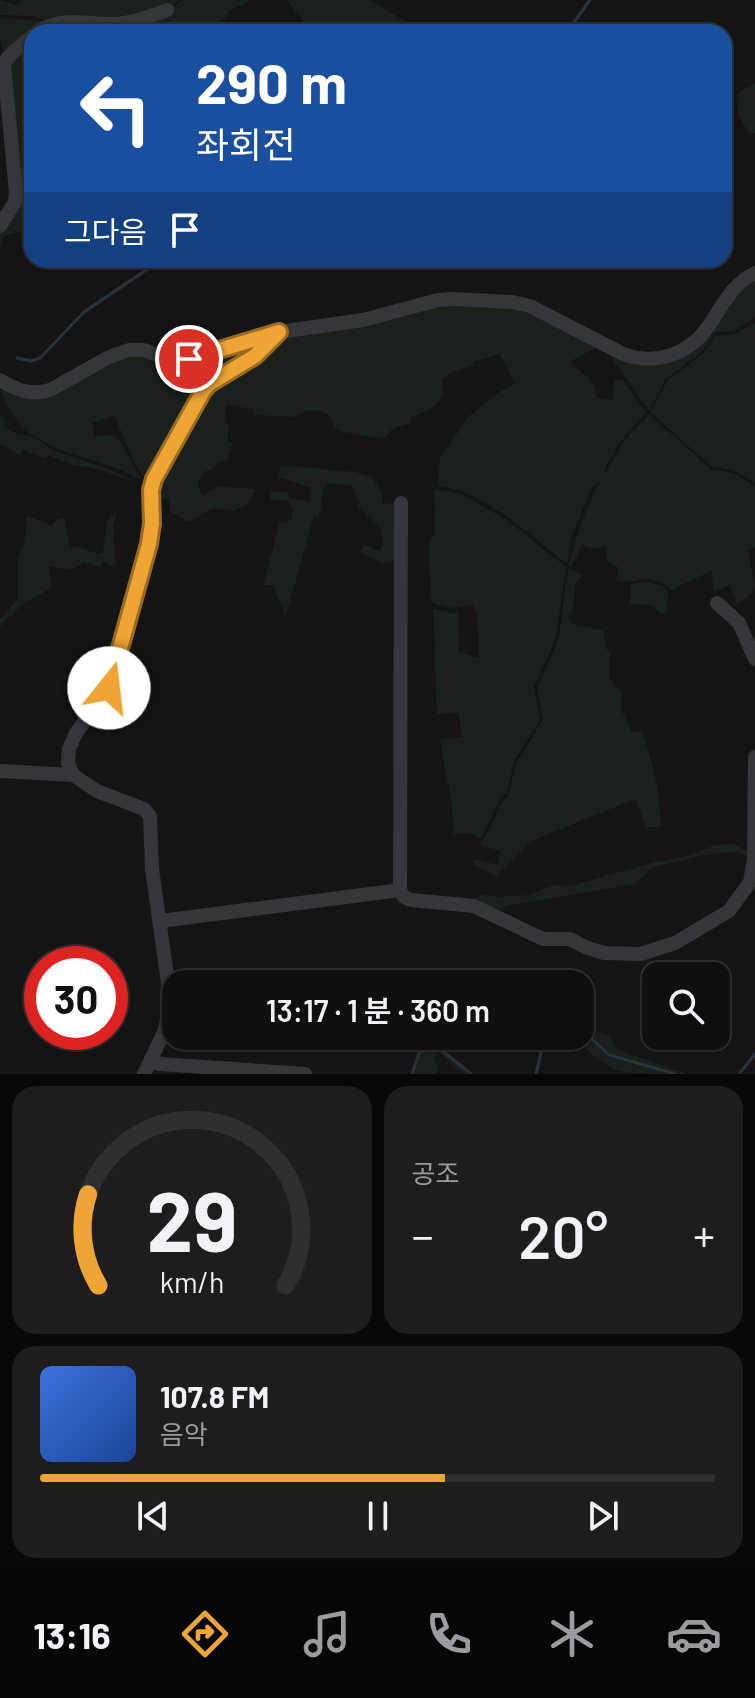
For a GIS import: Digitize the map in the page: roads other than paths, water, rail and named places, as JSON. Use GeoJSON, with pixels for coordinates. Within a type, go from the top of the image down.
{"type":"FeatureCollection","features":[{"type":"Feature","properties":{"kind":"street"},"geometry":{"type":"LineString","coordinates":[[51,24],[112,24],[167,10]]}},
{"type":"Feature","properties":{"kind":"street"},"geometry":{"type":"LineString","coordinates":[[0,43],[16,192],[15,202],[0,226]]}},
{"type":"Feature","properties":{"kind":"street"},"geometry":{"type":"LineString","coordinates":[[4,65],[8,57],[24,43]]}},
{"type":"Feature","properties":{"kind":"street"},"geometry":{"type":"LineString","coordinates":[[0,380],[19,390],[39,393],[129,350],[144,350],[169,359],[189,359],[279,332],[363,320],[438,300],[502,301],[530,306],[623,354],[637,359],[663,358],[684,350],[703,334],[730,293],[755,273]]}},
{"type":"Feature","properties":{"kind":"street"},"geometry":{"type":"LineString","coordinates":[[73,775],[68,763],[72,741],[109,688],[129,621],[151,532],[151,490],[160,465],[209,384],[255,356],[279,332]]}},
{"type":"Feature","properties":{"kind":"street"},"geometry":{"type":"LineString","coordinates":[[401,503],[400,890],[404,897],[474,906],[543,939],[570,939],[604,953],[641,954],[655,951],[721,917],[736,905],[746,890],[754,860],[755,757]]}},
{"type":"Feature","properties":{"kind":"street"},"geometry":{"type":"LineString","coordinates":[[717,603],[739,623],[755,659]]}},
{"type":"Feature","properties":{"kind":"street"},"geometry":{"type":"LineString","coordinates":[[0,771],[73,775],[105,795],[148,811],[152,869],[170,981],[171,1013],[147,1067]]}},
{"type":"Feature","properties":{"kind":"street"},"geometry":{"type":"LineString","coordinates":[[161,921],[400,890]]}},
{"type":"Feature","properties":{"kind":"street"},"geometry":{"type":"LineString","coordinates":[[147,1067],[160,1064],[305,1074]]}},
{"type":"Feature","properties":{"kind":"waterway"},"geometry":{"type":"LineString","coordinates":[[573,24],[590,0]]}},
{"type":"Feature","properties":{"kind":"waterway"},"geometry":{"type":"LineString","coordinates":[[17,358],[31,361],[40,358],[84,312],[149,268]]}},
{"type":"Feature","properties":{"kind":"waterway"},"geometry":{"type":"LineString","coordinates":[[594,1041],[609,1055],[675,1074]]}},
{"type":"Feature","properties":{"kind":"waterway"},"geometry":{"type":"LineString","coordinates":[[412,1074],[420,1050]]}},
{"type":"Feature","properties":{"kind":"waterway"},"geometry":{"type":"LineString","coordinates":[[442,1050],[471,1074]]}},
{"type":"Feature","properties":{"kind":"waterway"},"geometry":{"type":"LineString","coordinates":[[536,1074],[542,1050]]}},
{"type":"Feature","properties":{"kind":"waterway"},"geometry":{"type":"LineString","coordinates":[[739,1074],[755,1054]]}}]}
